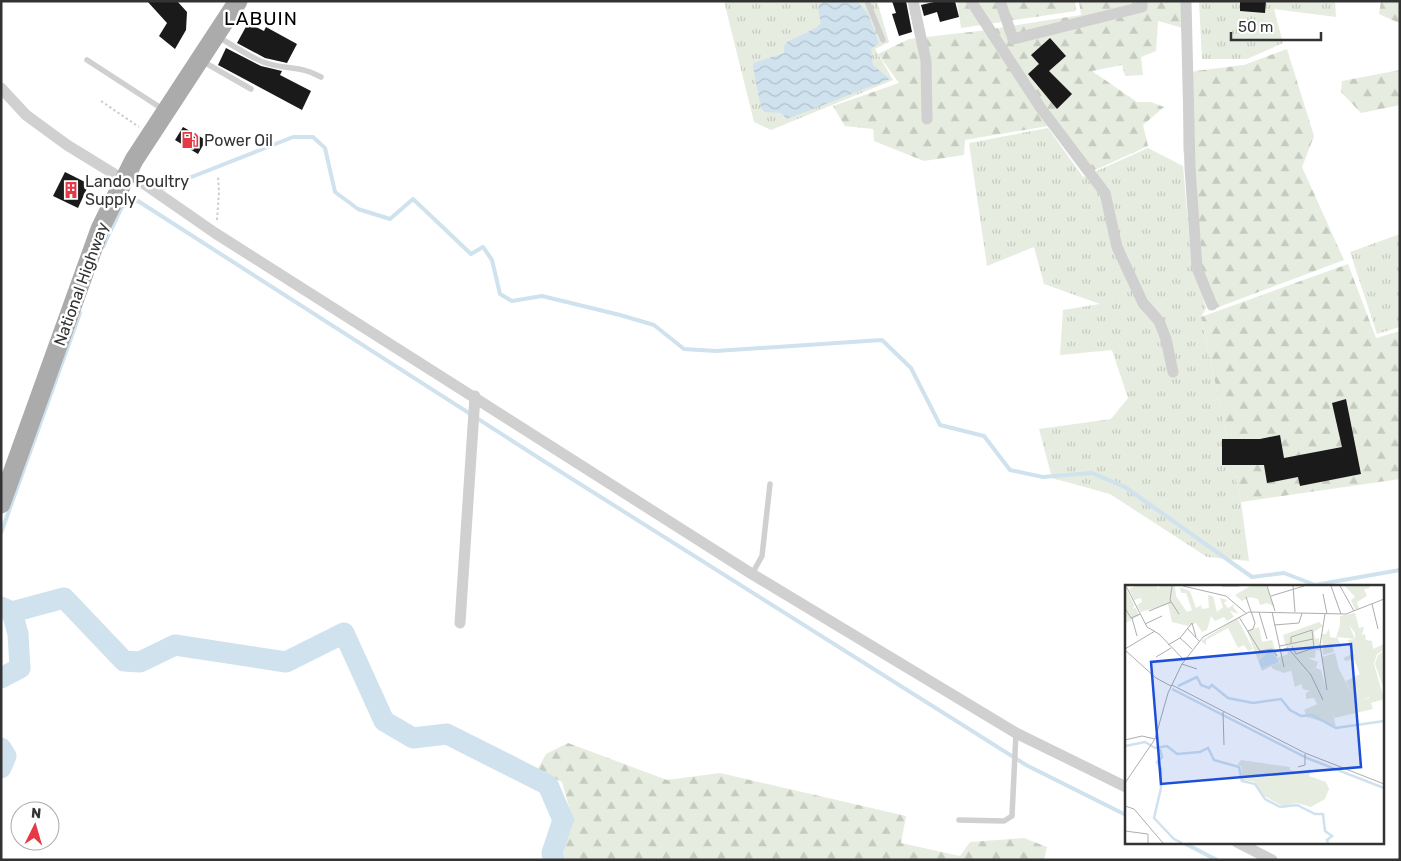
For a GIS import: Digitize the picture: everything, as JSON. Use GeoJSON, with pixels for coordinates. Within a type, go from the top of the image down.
{"type":"FeatureCollection","features":[{"type":"Feature","properties":{"kind":"main road","name":"National Highway"},"geometry":{"type":"LineString","coordinates":[[1,504],[85,269],[125,176],[198,59],[238,1]]}},
{"type":"Feature","properties":{"kind":"street"},"geometry":{"type":"LineString","coordinates":[[913,1],[926,61],[927,119]]}},
{"type":"Feature","properties":{"kind":"street"},"geometry":{"type":"LineString","coordinates":[[971,1],[1040,107],[1105,193],[1117,247],[1143,303],[1159,321],[1166,338],[1173,372]]}},
{"type":"Feature","properties":{"kind":"street"},"geometry":{"type":"LineString","coordinates":[[1000,1],[1013,39],[1142,7],[1142,1]]}},
{"type":"Feature","properties":{"kind":"street"},"geometry":{"type":"LineString","coordinates":[[1186,1],[1190,168],[1197,268],[1212,305]]}},
{"type":"Feature","properties":{"kind":"street"},"geometry":{"type":"LineString","coordinates":[[1,88],[26,115],[67,145],[125,176],[475,396],[752,574],[1016,736],[1125,787]]}},
{"type":"Feature","properties":{"kind":"street"},"geometry":{"type":"LineString","coordinates":[[460,623],[475,396]]}},
{"type":"Feature","properties":{"kind":"street"},"geometry":{"type":"LineString","coordinates":[[1241,844],[1272,860]]}},
{"type":"Feature","properties":{"kind":"lane"},"geometry":{"type":"LineString","coordinates":[[866,1],[883,40]]}},
{"type":"Feature","properties":{"kind":"lane"},"geometry":{"type":"LineString","coordinates":[[214,35],[262,62],[280,67],[298,67],[320,77]]}},
{"type":"Feature","properties":{"kind":"lane"},"geometry":{"type":"LineString","coordinates":[[198,59],[251,89]]}},
{"type":"Feature","properties":{"kind":"lane"},"geometry":{"type":"LineString","coordinates":[[87,60],[166,111]]}},
{"type":"Feature","properties":{"kind":"lane"},"geometry":{"type":"LineString","coordinates":[[752,574],[762,556],[770,484]]}},
{"type":"Feature","properties":{"kind":"lane"},"geometry":{"type":"LineString","coordinates":[[959,820],[1004,821],[1012,816],[1016,736]]}},
{"type":"Feature","properties":{"kind":"path"},"geometry":{"type":"LineString","coordinates":[[101,101],[151,135]]}},
{"type":"Feature","properties":{"kind":"path"},"geometry":{"type":"LineString","coordinates":[[215,233],[218,207],[218,176]]}},
{"type":"Feature","properties":{"kind":"green space"},"geometry":{"type":"Polygon","coordinates":[[[724,1],[877,1],[889,42],[875,49],[893,80],[771,130],[754,122],[724,1]]]}},
{"type":"Feature","properties":{"kind":"green space"},"geometry":{"type":"Polygon","coordinates":[[[957,1],[1075,1],[1076,11],[961,28],[957,1]]]}},
{"type":"Feature","properties":{"kind":"green space"},"geometry":{"type":"Polygon","coordinates":[[[1079,1],[1184,1],[1183,28],[1158,21],[1156,51],[1141,57],[1143,75],[1125,76],[1122,65],[1092,71],[1137,102],[1151,102],[1164,107],[1143,125],[1148,146],[1084,175],[1048,126],[965,140],[964,155],[924,161],[874,141],[873,129],[845,126],[833,106],[899,83],[878,54],[909,39],[979,31],[1081,15],[1079,1]]]}},
{"type":"Feature","properties":{"kind":"green space"},"geometry":{"type":"Polygon","coordinates":[[[1199,1],[1335,1],[1336,17],[1274,9],[1283,43],[1247,59],[1202,59],[1199,1]]]}},
{"type":"Feature","properties":{"kind":"green space"},"geometry":{"type":"Polygon","coordinates":[[[1381,1],[1400,1],[1400,29],[1399,23],[1379,14],[1381,1]]]}},
{"type":"Feature","properties":{"kind":"green space"},"geometry":{"type":"Polygon","coordinates":[[[1287,49],[1314,136],[1302,167],[1344,260],[1208,311],[1183,149],[1183,81],[1195,71],[1244,65],[1287,49]]]}},
{"type":"Feature","properties":{"kind":"green space"},"geometry":{"type":"Polygon","coordinates":[[[1400,70],[1400,105],[1361,113],[1341,92],[1342,81],[1400,70]]]}},
{"type":"Feature","properties":{"kind":"green space"},"geometry":{"type":"Polygon","coordinates":[[[1048,128],[1083,177],[1148,148],[1183,166],[1191,257],[1206,308],[1201,317],[1241,502],[1249,561],[1207,557],[1110,494],[1052,478],[1039,429],[1111,419],[1128,398],[1112,350],[1060,355],[1063,310],[1100,304],[1044,284],[1034,247],[987,266],[969,143],[1048,128]]]}},
{"type":"Feature","properties":{"kind":"green space"},"geometry":{"type":"Polygon","coordinates":[[[1400,234],[1400,327],[1377,334],[1350,252],[1400,234]]]}},
{"type":"Feature","properties":{"kind":"green space"},"geometry":{"type":"Polygon","coordinates":[[[1348,264],[1376,338],[1400,331],[1400,479],[1241,502],[1201,317],[1348,264]]]}},
{"type":"Feature","properties":{"kind":"green space"},"geometry":{"type":"Polygon","coordinates":[[[568,743],[667,780],[720,773],[906,816],[901,843],[960,856],[970,842],[1024,838],[1047,847],[1044,860],[564,860],[563,853],[573,821],[562,782],[537,770],[546,754],[568,743]]]}},
{"type":"Feature","properties":{"kind":"water"},"geometry":{"type":"Polygon","coordinates":[[[822,1],[857,1],[868,14],[879,43],[871,49],[873,65],[890,79],[787,119],[781,113],[765,112],[761,108],[753,67],[754,63],[784,53],[784,46],[787,42],[816,28],[821,23],[818,9],[822,1]]]}},
{"type":"Feature","properties":{"kind":"building"},"geometry":{"type":"Polygon","coordinates":[[[147,1],[177,1],[187,12],[186,30],[175,49],[159,36],[167,23],[147,1]]]}},
{"type":"Feature","properties":{"kind":"building"},"geometry":{"type":"Polygon","coordinates":[[[892,1],[906,1],[912,32],[899,36],[892,14],[896,13],[892,1]]]}},
{"type":"Feature","properties":{"kind":"building"},"geometry":{"type":"Polygon","coordinates":[[[938,1],[955,1],[959,17],[940,22],[937,12],[924,16],[921,5],[938,1]]]}},
{"type":"Feature","properties":{"kind":"building"},"geometry":{"type":"Polygon","coordinates":[[[1240,1],[1266,1],[1265,13],[1240,11],[1240,1]]]}},
{"type":"Feature","properties":{"kind":"building"},"geometry":{"type":"Polygon","coordinates":[[[248,23],[264,31],[266,27],[297,44],[287,63],[265,58],[237,43],[248,23]]]}},
{"type":"Feature","properties":{"kind":"building"},"geometry":{"type":"Polygon","coordinates":[[[1050,38],[1066,56],[1049,71],[1072,94],[1057,109],[1028,74],[1039,64],[1031,55],[1050,38]]]}},
{"type":"Feature","properties":{"kind":"building"},"geometry":{"type":"Polygon","coordinates":[[[226,48],[261,66],[282,71],[280,75],[311,91],[302,110],[218,65],[226,48]]]}},
{"type":"Feature","properties":{"kind":"building","name":"Power Oil"},"geometry":{"type":"Polygon","coordinates":[[[183,127],[206,140],[198,154],[175,140],[183,127]]]}},
{"type":"Feature","properties":{"kind":"building","name":"Lando Poultry Supply"},"geometry":{"type":"Polygon","coordinates":[[[65,172],[89,184],[78,208],[53,196],[65,172]]]}},
{"type":"Feature","properties":{"kind":"building"},"geometry":{"type":"Polygon","coordinates":[[[1346,399],[1361,474],[1300,486],[1298,477],[1267,483],[1264,465],[1222,465],[1222,439],[1260,439],[1280,435],[1284,458],[1342,447],[1332,403],[1346,399]]]}},
{"type":"Feature","properties":{"kind":"waterway"},"geometry":{"type":"LineString","coordinates":[[156,191],[293,137],[313,137],[325,148],[335,192],[358,209],[390,219],[413,199],[471,254],[483,247],[492,260],[500,294],[512,301],[542,296],[620,315],[654,325],[684,349],[716,351],[882,340],[911,368],[940,425],[984,436],[1010,470],[1043,477],[1092,473],[1125,487],[1252,577],[1284,573],[1315,585],[1400,570]]}},
{"type":"Feature","properties":{"kind":"waterway"},"geometry":{"type":"LineString","coordinates":[[103,247],[122,207],[138,201],[542,460],[1026,765],[1125,814]]}},
{"type":"Feature","properties":{"kind":"waterway"},"geometry":{"type":"LineString","coordinates":[[1,533],[80,313]]}},
{"type":"Feature","properties":{"kind":"waterway"},"geometry":{"type":"LineString","coordinates":[[1,607],[12,612],[64,598],[124,661],[140,662],[175,645],[286,662],[344,633],[384,721],[413,738],[447,734],[548,785],[563,820],[552,853],[554,860]]}},
{"type":"Feature","properties":{"kind":"waterway"},"geometry":{"type":"LineString","coordinates":[[1,678],[20,668],[18,634],[12,612]]}},
{"type":"Feature","properties":{"kind":"waterway"},"geometry":{"type":"LineString","coordinates":[[1,748],[6,756],[1,768]]}},
{"type":"Feature","properties":{"kind":"waterway"},"geometry":{"type":"LineString","coordinates":[[1186,844],[1217,860]]}},
{"type":"Feature","properties":{"kind":"place","name":"Power Oil"},"geometry":{"type":"Point","coordinates":[190,140]}},
{"type":"Feature","properties":{"kind":"place","name":"Lando Poultry Supply"},"geometry":{"type":"Point","coordinates":[71,190]}},
{"type":"Feature","properties":{"kind":"district","name":"LABUIN"},"geometry":{"type":"Point","coordinates":[261,18]}}]}
